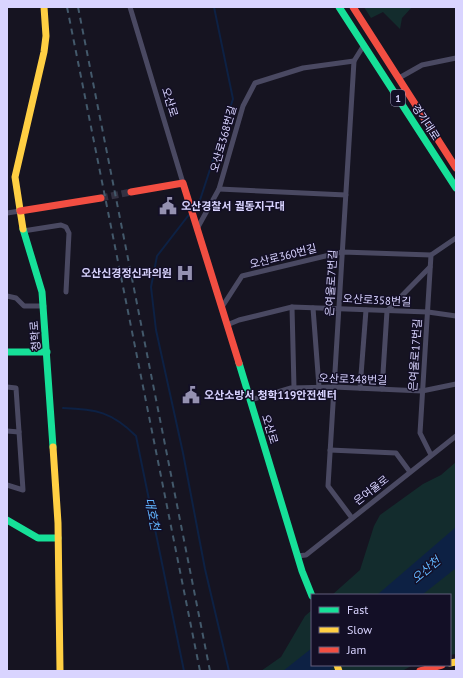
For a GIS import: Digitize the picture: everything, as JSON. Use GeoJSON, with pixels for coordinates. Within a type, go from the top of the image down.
{"type":"FeatureCollection","features":[{"type":"Feature","properties":{"kind":"street","name":"청학로"},"geometry":{"type":"LineString","coordinates":[[44,7],[46,36],[44,52],[15,177],[23,230],[42,292],[44,306],[48,352],[58,538],[60,671]]}},
{"type":"Feature","properties":{"kind":"street","name":"오산로"},"geometry":{"type":"LineString","coordinates":[[130,7],[297,556],[311,593]]}},
{"type":"Feature","properties":{"kind":"street","name":"경기대로"},"geometry":{"type":"LineString","coordinates":[[339,7],[456,188]]}},
{"type":"Feature","properties":{"kind":"street","name":"경기대로"},"geometry":{"type":"LineString","coordinates":[[354,7],[456,168]]}},
{"type":"Feature","properties":{"kind":"street","name":"은여울로7번길"},"geometry":{"type":"LineString","coordinates":[[352,518],[328,486],[354,61],[364,45]]}},
{"type":"Feature","properties":{"kind":"street"},"geometry":{"type":"LineString","coordinates":[[399,78],[422,65],[455,59]]}},
{"type":"Feature","properties":{"kind":"street","name":"오산로368번길"},"geometry":{"type":"LineString","coordinates":[[197,224],[219,189],[243,106],[255,83],[303,68],[354,61]]}},
{"type":"Feature","properties":{"kind":"street"},"geometry":{"type":"LineString","coordinates":[[131,192],[183,183]]}},
{"type":"Feature","properties":{"kind":"street"},"geometry":{"type":"LineString","coordinates":[[219,189],[346,195]]}},
{"type":"Feature","properties":{"kind":"street"},"geometry":{"type":"LineString","coordinates":[[7,213],[101,198]]}},
{"type":"Feature","properties":{"kind":"street"},"geometry":{"type":"LineString","coordinates":[[23,230],[61,225],[66,227],[69,233],[66,292]]}},
{"type":"Feature","properties":{"kind":"street"},"geometry":{"type":"LineString","coordinates":[[431,255],[456,238]]}},
{"type":"Feature","properties":{"kind":"street","name":"오산로360번길"},"geometry":{"type":"LineString","coordinates":[[222,307],[242,276],[342,252],[431,255]]}},
{"type":"Feature","properties":{"kind":"street","name":"은여울로17번길"},"geometry":{"type":"LineString","coordinates":[[431,255],[420,433],[431,455]]}},
{"type":"Feature","properties":{"kind":"street"},"geometry":{"type":"LineString","coordinates":[[382,389],[387,311],[430,267]]}},
{"type":"Feature","properties":{"kind":"street"},"geometry":{"type":"LineString","coordinates":[[7,296],[16,298],[24,306],[44,306]]}},
{"type":"Feature","properties":{"kind":"street"},"geometry":{"type":"LineString","coordinates":[[292,307],[294,388]]}},
{"type":"Feature","properties":{"kind":"street","name":"오산로358번길"},"geometry":{"type":"LineString","coordinates":[[227,325],[239,320],[292,307],[428,312],[456,316]]}},
{"type":"Feature","properties":{"kind":"street"},"geometry":{"type":"LineString","coordinates":[[313,308],[319,387]]}},
{"type":"Feature","properties":{"kind":"street"},"geometry":{"type":"LineString","coordinates":[[360,388],[366,310]]}},
{"type":"Feature","properties":{"kind":"street"},"geometry":{"type":"LineString","coordinates":[[7,352],[48,352]]}},
{"type":"Feature","properties":{"kind":"street","name":"오산로348번길"},"geometry":{"type":"LineString","coordinates":[[250,400],[294,388],[334,387],[422,391],[456,384]]}},
{"type":"Feature","properties":{"kind":"street"},"geometry":{"type":"LineString","coordinates":[[7,387],[16,388],[23,490],[7,485]]}},
{"type":"Feature","properties":{"kind":"street"},"geometry":{"type":"LineString","coordinates":[[7,432],[19,432]]}},
{"type":"Feature","properties":{"kind":"street","name":"은여울로"},"geometry":{"type":"LineString","coordinates":[[297,556],[306,555],[456,436]]}},
{"type":"Feature","properties":{"kind":"street"},"geometry":{"type":"LineString","coordinates":[[330,450],[396,454],[410,472]]}},
{"type":"Feature","properties":{"kind":"street"},"geometry":{"type":"LineString","coordinates":[[7,520],[38,538],[58,538]]}},
{"type":"Feature","properties":{"kind":"street"},"geometry":{"type":"LineString","coordinates":[[420,671],[438,666]]}},
{"type":"Feature","properties":{"kind":"green space"},"geometry":{"type":"Polygon","coordinates":[[[364,7],[412,7],[402,18],[400,29],[383,12],[371,18],[364,7]]]}},
{"type":"Feature","properties":{"kind":"green space"},"geometry":{"type":"Polygon","coordinates":[[[456,462],[456,654],[451,655],[451,594],[333,594],[360,570],[374,526],[380,515],[423,484],[441,475],[456,462]]]}},
{"type":"Feature","properties":{"kind":"green space"},"geometry":{"type":"Polygon","coordinates":[[[311,611],[311,666],[411,666],[402,671],[261,671],[281,657],[305,616],[311,611]]]}},
{"type":"Feature","properties":{"kind":"water","name":"오산천"},"geometry":{"type":"Polygon","coordinates":[[[456,527],[456,568],[423,594],[378,594],[456,527]]]}},
{"type":"Feature","properties":{"kind":"water"},"geometry":{"type":"Polygon","coordinates":[[[311,649],[311,666],[335,666],[329,671],[283,671],[311,649]]]}},
{"type":"Feature","properties":{"kind":"waterway"},"geometry":{"type":"LineString","coordinates":[[195,207],[200,200],[233,99],[214,7]]}},
{"type":"Feature","properties":{"kind":"waterway"},"geometry":{"type":"LineString","coordinates":[[191,212],[157,256],[151,287],[156,330],[183,453],[205,569],[229,671]]}},
{"type":"Feature","properties":{"kind":"waterway","name":"대호천"},"geometry":{"type":"LineString","coordinates":[[63,408],[85,409],[103,413],[119,422],[136,436],[184,671]]}},
{"type":"Feature","properties":{"kind":"tunnel"},"geometry":{"type":"LineString","coordinates":[[101,198],[131,192]]}},
{"type":"Feature","properties":{"kind":"railway"},"geometry":{"type":"LineString","coordinates":[[67,7],[200,671]]}},
{"type":"Feature","properties":{"kind":"railway"},"geometry":{"type":"LineString","coordinates":[[78,7],[210,671]]}},
{"type":"Feature","properties":{"kind":"traffic: fast"},"geometry":{"type":"LineString","coordinates":[[339,7],[456,188]]}},
{"type":"Feature","properties":{"kind":"traffic: fast"},"geometry":{"type":"LineString","coordinates":[[23,229],[42,292],[53,447]]}},
{"type":"Feature","properties":{"kind":"traffic: fast"},"geometry":{"type":"LineString","coordinates":[[7,352],[47,352]]}},
{"type":"Feature","properties":{"kind":"traffic: fast"},"geometry":{"type":"LineString","coordinates":[[239,363],[302,571],[311,594]]}},
{"type":"Feature","properties":{"kind":"traffic: fast"},"geometry":{"type":"LineString","coordinates":[[7,520],[38,538],[58,538]]}},
{"type":"Feature","properties":{"kind":"traffic: slow"},"geometry":{"type":"LineString","coordinates":[[23,229],[15,177],[44,52],[46,36],[44,7]]}},
{"type":"Feature","properties":{"kind":"traffic: slow"},"geometry":{"type":"LineString","coordinates":[[53,447],[58,523],[60,671]]}},
{"type":"Feature","properties":{"kind":"traffic: slow"},"geometry":{"type":"LineString","coordinates":[[451,663],[456,662]]}},
{"type":"Feature","properties":{"kind":"traffic: slow"},"geometry":{"type":"LineString","coordinates":[[337,666],[339,671]]}},
{"type":"Feature","properties":{"kind":"traffic: jam"},"geometry":{"type":"LineString","coordinates":[[353,7],[456,168]]}},
{"type":"Feature","properties":{"kind":"traffic: jam"},"geometry":{"type":"LineString","coordinates":[[131,192],[183,183],[239,363]]}},
{"type":"Feature","properties":{"kind":"traffic: jam"},"geometry":{"type":"LineString","coordinates":[[20,211],[101,198]]}},
{"type":"Feature","properties":{"kind":"traffic: jam"},"geometry":{"type":"LineString","coordinates":[[420,671],[438,666]]}},
{"type":"Feature","properties":{"kind":"place","name":"오산경찰서 궐동지구대"},"geometry":{"type":"Point","coordinates":[168,206]}},
{"type":"Feature","properties":{"kind":"place","name":"오산신경정신과의원"},"geometry":{"type":"Point","coordinates":[185,273]}},
{"type":"Feature","properties":{"kind":"place","name":"오산소방서 청학119안전센터"},"geometry":{"type":"Point","coordinates":[191,395]}}]}
